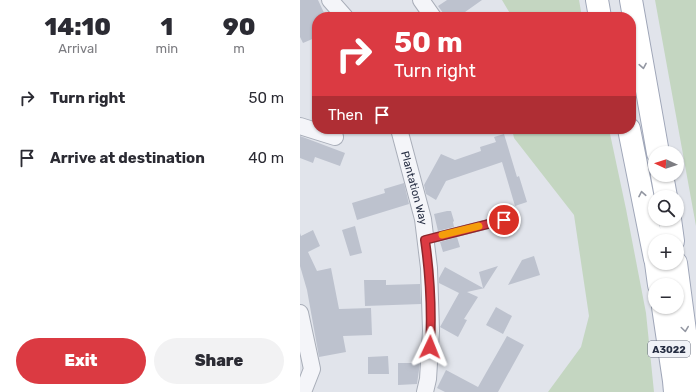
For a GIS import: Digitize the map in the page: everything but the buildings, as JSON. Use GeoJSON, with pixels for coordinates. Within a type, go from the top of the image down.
{"type":"FeatureCollection","features":[{"type":"Feature","properties":{"kind":"main road"},"geometry":{"type":"LineString","coordinates":[[596,0],[599,12]]}},
{"type":"Feature","properties":{"kind":"main road"},"geometry":{"type":"LineString","coordinates":[[604,0],[606,12]]}},
{"type":"Feature","properties":{"kind":"main road"},"geometry":{"type":"LineString","coordinates":[[631,0],[633,12]]}},
{"type":"Feature","properties":{"kind":"main road"},"geometry":{"type":"LineString","coordinates":[[636,28],[657,146]]}},
{"type":"Feature","properties":{"kind":"main road"},"geometry":{"type":"LineString","coordinates":[[631,134],[650,234]]}},
{"type":"Feature","properties":{"kind":"main road","name":"A3022"},"geometry":{"type":"LineString","coordinates":[[677,270],[693,392]]}},
{"type":"Feature","properties":{"kind":"main road","name":"A3022"},"geometry":{"type":"LineString","coordinates":[[664,314],[675,392]]}},
{"type":"Feature","properties":{"kind":"street"},"geometry":{"type":"LineString","coordinates":[[330,0],[340,12]]}},
{"type":"Feature","properties":{"kind":"street"},"geometry":{"type":"LineString","coordinates":[[421,0],[429,12]]}},
{"type":"Feature","properties":{"kind":"street"},"geometry":{"type":"LineString","coordinates":[[300,126],[312,130]]}},
{"type":"Feature","properties":{"kind":"street"},"geometry":{"type":"LineString","coordinates":[[325,134],[335,137]]}},
{"type":"Feature","properties":{"kind":"street","name":"Plantation Way"},"geometry":{"type":"LineString","coordinates":[[400,134],[423,219],[429,268],[431,331],[428,379],[425,392]]}},
{"type":"Feature","properties":{"kind":"street"},"geometry":{"type":"LineString","coordinates":[[300,313],[312,369],[303,392]]}},
{"type":"Feature","properties":{"kind":"lane"},"geometry":{"type":"LineString","coordinates":[[425,240],[504,220]]}},
{"type":"Feature","properties":{"kind":"green space"},"geometry":{"type":"Polygon","coordinates":[[[502,0],[579,0],[581,12],[509,12],[502,0]]]}},
{"type":"Feature","properties":{"kind":"green space"},"geometry":{"type":"Polygon","coordinates":[[[655,0],[696,0],[696,226],[684,160],[684,146],[681,146],[655,0]]]}},
{"type":"Feature","properties":{"kind":"green space"},"geometry":{"type":"Polygon","coordinates":[[[513,134],[610,134],[646,313],[654,392],[548,392],[581,347],[589,316],[574,215],[514,138],[513,134]]]}},
{"type":"Feature","properties":{"kind":"slow traffic"},"geometry":{"type":"LineString","coordinates":[[442,235],[479,226]]}},
{"type":"Feature","properties":{"kind":"route"},"geometry":{"type":"LineString","coordinates":[[430,347],[431,331],[429,268],[425,240],[504,220]]}}]}
